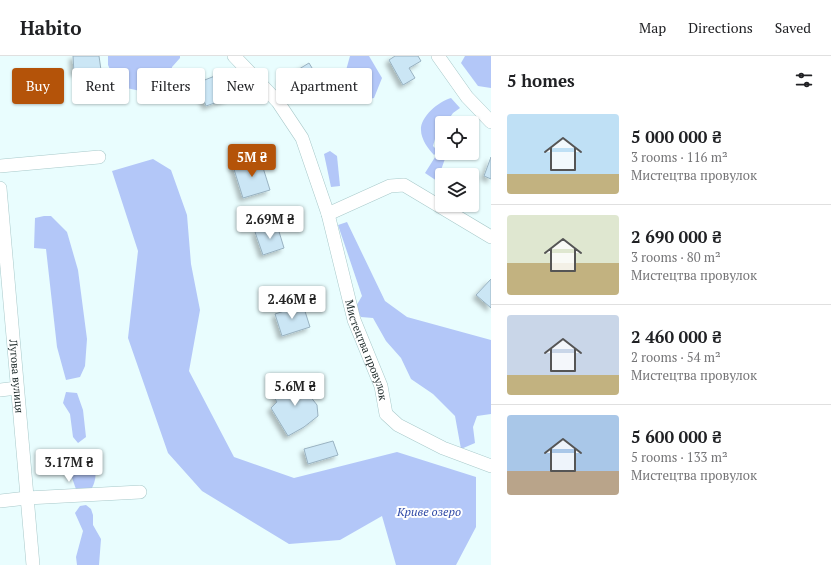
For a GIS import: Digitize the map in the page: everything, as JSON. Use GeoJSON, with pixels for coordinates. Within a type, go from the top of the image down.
{"type":"FeatureCollection","features":[{"type":"Feature","properties":{"kind":"street","name":"Мистецтва провулок"},"geometry":{"type":"LineString","coordinates":[[234,56],[278,102],[302,138],[328,214],[354,320],[381,386],[386,414],[398,425],[443,448],[491,466]]}},
{"type":"Feature","properties":{"kind":"street"},"geometry":{"type":"LineString","coordinates":[[438,56],[467,96],[491,122]]}},
{"type":"Feature","properties":{"kind":"street"},"geometry":{"type":"LineString","coordinates":[[0,166],[99,157]]}},
{"type":"Feature","properties":{"kind":"street"},"geometry":{"type":"LineString","coordinates":[[328,214],[390,186],[404,185],[491,237]]}},
{"type":"Feature","properties":{"kind":"street","name":"Лугова вулиця"},"geometry":{"type":"LineString","coordinates":[[0,188],[3,276],[16,388],[33,565]]}},
{"type":"Feature","properties":{"kind":"street"},"geometry":{"type":"LineString","coordinates":[[0,390],[16,388]]}},
{"type":"Feature","properties":{"kind":"street"},"geometry":{"type":"LineString","coordinates":[[0,501],[27,498],[140,492]]}},
{"type":"Feature","properties":{"kind":"water"},"geometry":{"type":"Polygon","coordinates":[[[108,56],[180,56],[172,68],[137,68],[137,90],[129,88],[129,68],[109,68],[108,56]]]}},
{"type":"Feature","properties":{"kind":"water"},"geometry":{"type":"Polygon","coordinates":[[[350,56],[369,56],[382,78],[374,98],[372,98],[372,68],[347,68],[350,56]]]}},
{"type":"Feature","properties":{"kind":"water"},"geometry":{"type":"Polygon","coordinates":[[[465,56],[491,56],[491,88],[478,86],[461,63],[465,56]]]}},
{"type":"Feature","properties":{"kind":"water"},"geometry":{"type":"Polygon","coordinates":[[[451,98],[460,108],[451,116],[435,116],[435,139],[433,146],[435,148],[434,155],[427,147],[421,133],[422,125],[431,110],[451,98]]]}},
{"type":"Feature","properties":{"kind":"water"},"geometry":{"type":"Polygon","coordinates":[[[330,151],[337,156],[340,186],[331,187],[324,154],[330,151]]]}},
{"type":"Feature","properties":{"kind":"water"},"geometry":{"type":"Polygon","coordinates":[[[435,157],[435,160],[445,160],[442,168],[435,168],[435,180],[425,173],[435,157]]]}},
{"type":"Feature","properties":{"kind":"water","name":"Криве озеро"},"geometry":{"type":"Polygon","coordinates":[[[153,159],[171,170],[187,215],[191,264],[200,310],[189,371],[234,457],[294,478],[397,452],[476,477],[476,527],[456,565],[396,565],[382,516],[340,540],[289,544],[202,491],[168,453],[128,338],[138,251],[112,171],[153,159]]]}},
{"type":"Feature","properties":{"kind":"water"},"geometry":{"type":"Polygon","coordinates":[[[51,216],[67,232],[78,270],[87,339],[85,366],[80,377],[66,380],[57,347],[46,249],[34,248],[35,218],[51,216]]]}},
{"type":"Feature","properties":{"kind":"water"},"geometry":{"type":"Polygon","coordinates":[[[347,222],[385,301],[407,317],[491,340],[491,414],[477,416],[473,427],[475,443],[461,449],[455,416],[433,394],[411,379],[401,358],[386,341],[373,318],[361,317],[355,308],[362,296],[338,225],[347,222]]]}},
{"type":"Feature","properties":{"kind":"water"},"geometry":{"type":"Polygon","coordinates":[[[66,392],[77,393],[83,410],[86,437],[78,443],[73,437],[70,414],[63,403],[66,392]]]}},
{"type":"Feature","properties":{"kind":"water"},"geometry":{"type":"Polygon","coordinates":[[[83,453],[92,460],[95,476],[89,492],[77,492],[71,475],[73,462],[83,453]]]}},
{"type":"Feature","properties":{"kind":"water"},"geometry":{"type":"Polygon","coordinates":[[[86,505],[91,509],[93,515],[93,525],[101,539],[99,565],[77,565],[76,557],[83,531],[75,513],[80,506],[86,505]]]}},
{"type":"Feature","properties":{"kind":"building"},"geometry":{"type":"Polygon","coordinates":[[[73,56],[99,56],[101,68],[74,68],[73,56]]]}},
{"type":"Feature","properties":{"kind":"building"},"geometry":{"type":"Polygon","coordinates":[[[395,56],[418,56],[421,61],[409,68],[415,78],[403,85],[389,60],[395,56]]]}},
{"type":"Feature","properties":{"kind":"building"},"geometry":{"type":"Polygon","coordinates":[[[309,63],[312,68],[301,68],[309,63]]]}},
{"type":"Feature","properties":{"kind":"building"},"geometry":{"type":"Polygon","coordinates":[[[213,77],[213,104],[206,106],[205,103],[205,80],[213,77]]]}},
{"type":"Feature","properties":{"kind":"building"},"geometry":{"type":"Polygon","coordinates":[[[491,157],[491,179],[484,176],[491,157]]]}},
{"type":"Feature","properties":{"kind":"building"},"geometry":{"type":"Polygon","coordinates":[[[260,158],[270,190],[243,198],[233,166],[260,158]]]}},
{"type":"Feature","properties":{"kind":"building"},"geometry":{"type":"Polygon","coordinates":[[[277,225],[284,248],[263,255],[255,232],[277,225]]]}},
{"type":"Feature","properties":{"kind":"building"},"geometry":{"type":"Polygon","coordinates":[[[491,279],[491,308],[476,295],[491,279]]]}},
{"type":"Feature","properties":{"kind":"building"},"geometry":{"type":"Polygon","coordinates":[[[303,305],[310,327],[282,336],[275,314],[303,305]]]}},
{"type":"Feature","properties":{"kind":"building"},"geometry":{"type":"Polygon","coordinates":[[[295,377],[317,405],[318,416],[304,427],[288,436],[271,408],[277,402],[275,399],[286,389],[282,383],[295,377]]]}},
{"type":"Feature","properties":{"kind":"building"},"geometry":{"type":"Polygon","coordinates":[[[333,441],[338,455],[308,464],[304,449],[333,441]]]}}]}
